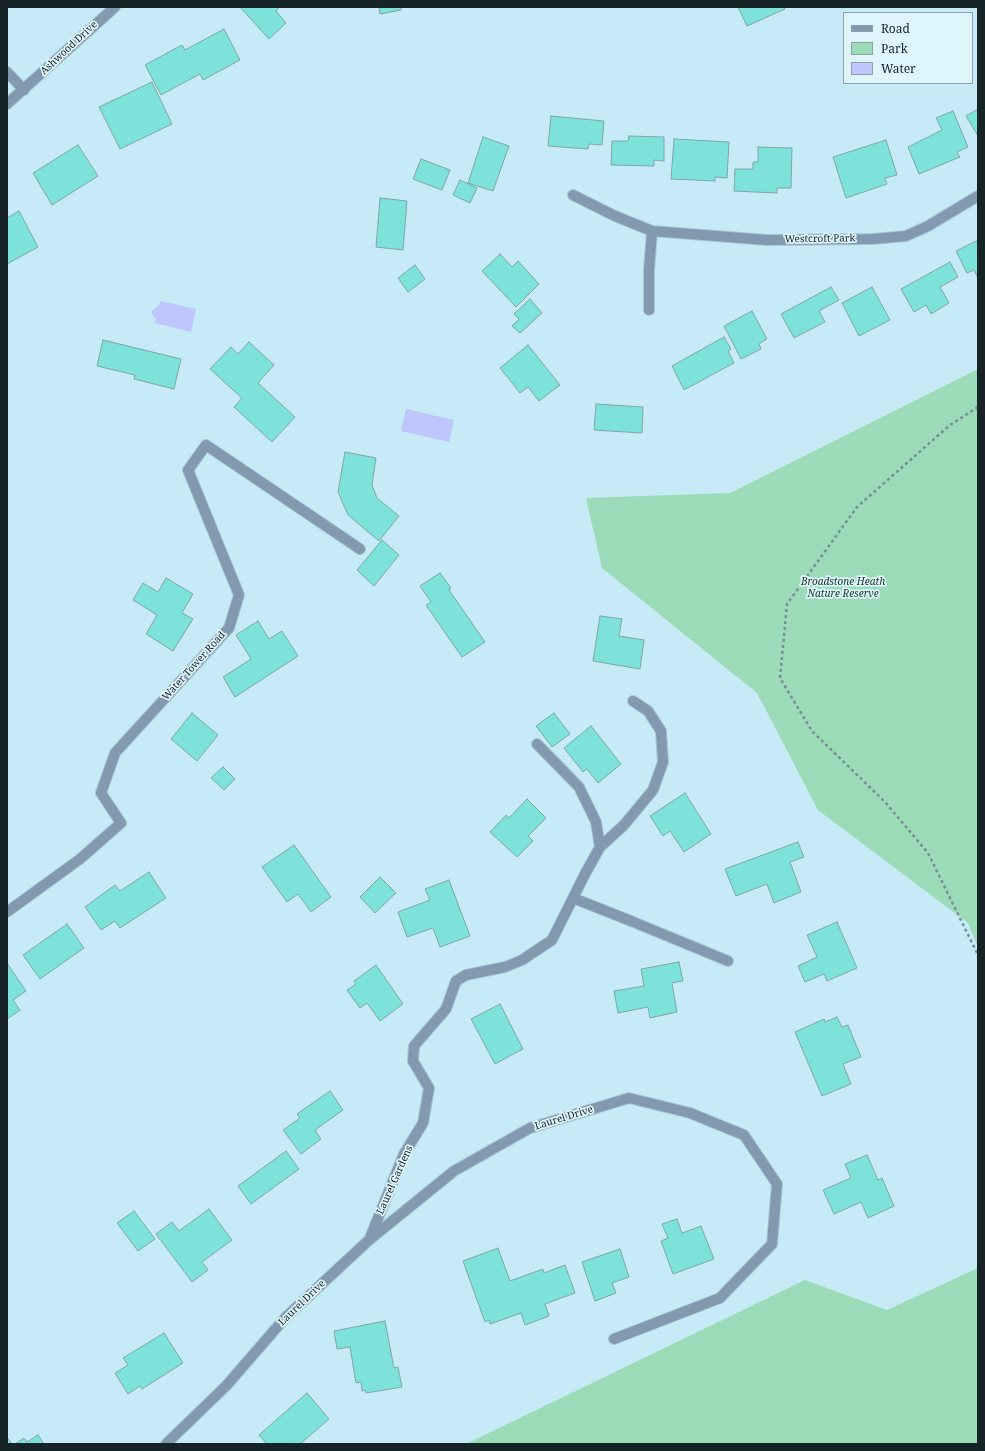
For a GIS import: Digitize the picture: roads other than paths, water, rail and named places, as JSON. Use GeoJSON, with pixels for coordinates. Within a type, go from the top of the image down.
{"type":"FeatureCollection","features":[{"type":"Feature","properties":{"kind":"street","name":"Ashwood Drive"},"geometry":{"type":"LineString","coordinates":[[7,104],[114,7]]}},
{"type":"Feature","properties":{"kind":"street"},"geometry":{"type":"LineString","coordinates":[[7,72],[24,90]]}},
{"type":"Feature","properties":{"kind":"street","name":"Westcroft Park"},"geometry":{"type":"LineString","coordinates":[[573,195],[614,216],[652,231],[767,240],[906,236],[928,226],[978,196]]}},
{"type":"Feature","properties":{"kind":"street"},"geometry":{"type":"LineString","coordinates":[[649,310],[649,270],[652,231]]}},
{"type":"Feature","properties":{"kind":"street","name":"Water Tower Road"},"geometry":{"type":"LineString","coordinates":[[7,912],[80,860],[121,823],[101,794],[115,753],[229,628],[239,595],[188,470],[206,445],[360,549]]}},
{"type":"Feature","properties":{"kind":"street","name":"Laurel Gardens"},"geometry":{"type":"LineString","coordinates":[[369,1240],[404,1154],[423,1123],[429,1088],[413,1061],[414,1046],[446,1009],[456,981],[466,975],[505,967],[522,960],[552,940],[600,847],[624,825],[653,790],[662,762],[661,731],[648,711],[633,701]]}},
{"type":"Feature","properties":{"kind":"street"},"geometry":{"type":"LineString","coordinates":[[537,744],[579,787],[596,822],[600,847]]}},
{"type":"Feature","properties":{"kind":"street"},"geometry":{"type":"LineString","coordinates":[[573,898],[728,961]]}},
{"type":"Feature","properties":{"kind":"street","name":"Laurel Drive"},"geometry":{"type":"LineString","coordinates":[[166,1444],[226,1386],[285,1318],[369,1240],[454,1171],[530,1128],[629,1098],[690,1113],[744,1135],[777,1184],[772,1244],[720,1298],[614,1339]]}},
{"type":"Feature","properties":{"kind":"water"},"geometry":{"type":"Polygon","coordinates":[[[160,301],[196,309],[191,332],[155,323],[156,319],[152,315],[152,311],[160,304],[160,301]]]}},
{"type":"Feature","properties":{"kind":"water"},"geometry":{"type":"Polygon","coordinates":[[[406,409],[454,420],[449,442],[401,431],[406,409]]]}},
{"type":"Feature","properties":{"kind":"park label","name":"Broadstone Heath Nature Reserve"},"geometry":{"type":"Point","coordinates":[843,588]}}]}
